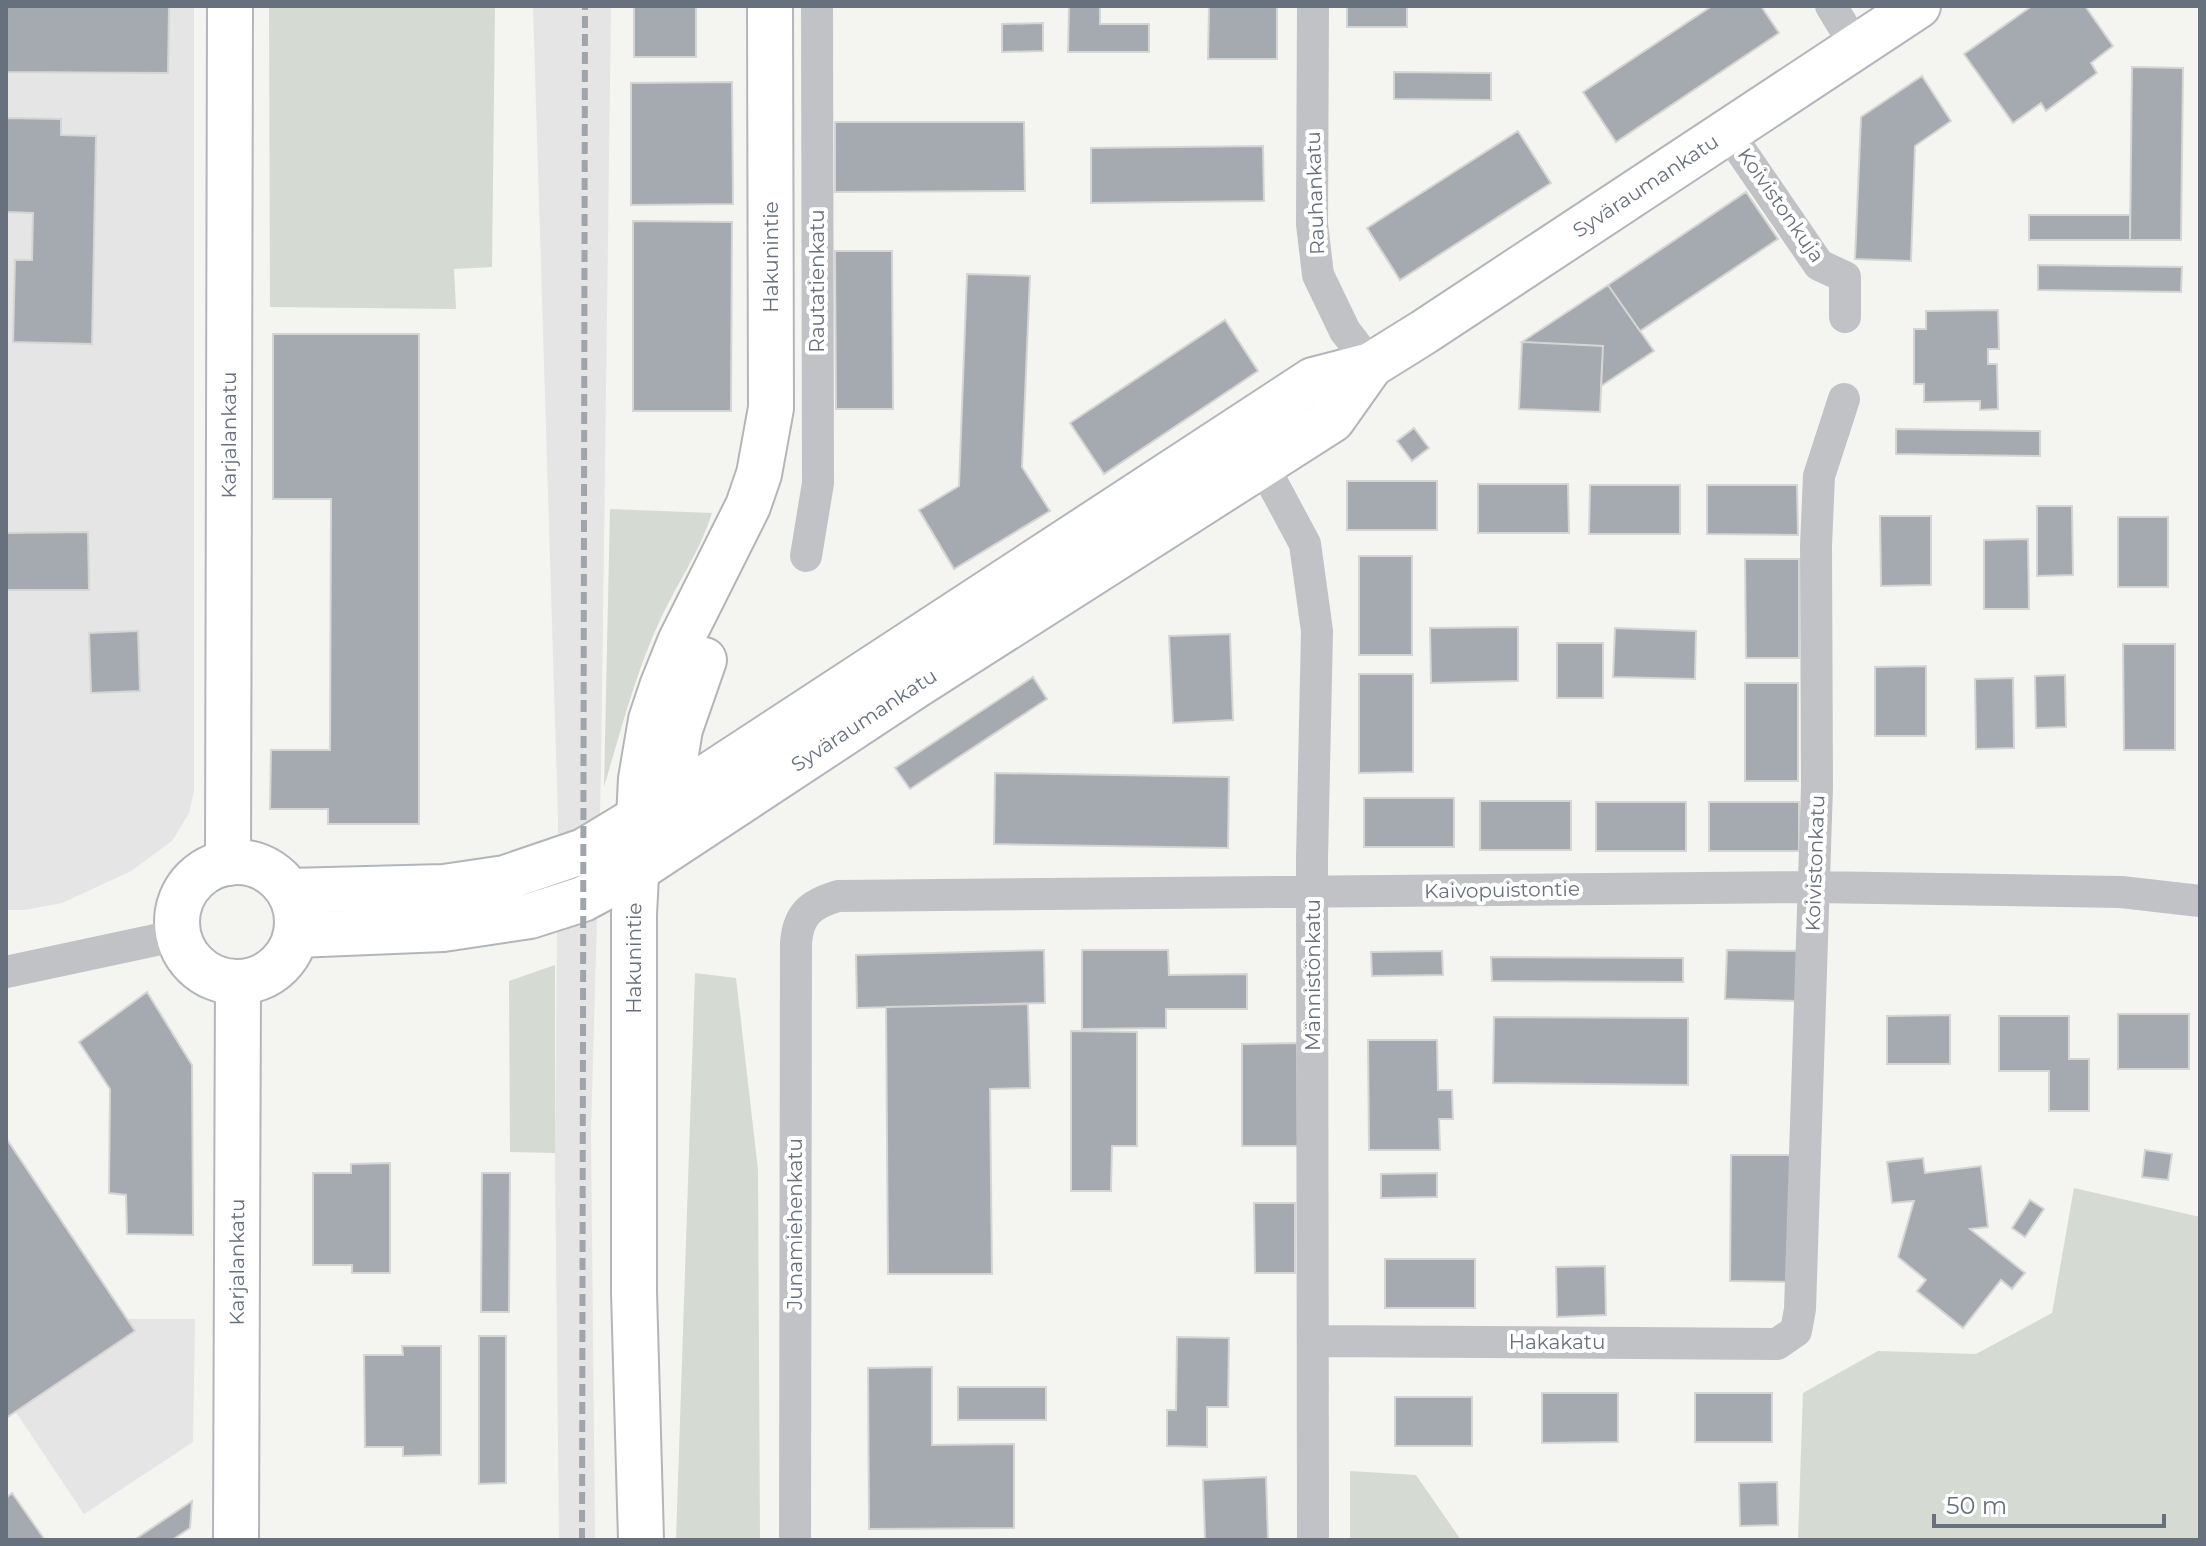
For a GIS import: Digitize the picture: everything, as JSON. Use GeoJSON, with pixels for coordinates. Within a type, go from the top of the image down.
{"type":"FeatureCollection","features":[{"type":"Feature","properties":{"kind":"main road","name":"Karjalankatu"},"geometry":{"type":"LineString","coordinates":[[228,863],[226,489],[230,6]]}},
{"type":"Feature","properties":{"kind":"main road","name":"Hakunintie"},"geometry":{"type":"LineString","coordinates":[[641,1540],[641,1435],[634,1292],[652,809],[646,740],[680,642],[748,506],[759,474],[771,408],[770,6]]}},
{"type":"Feature","properties":{"kind":"main road","name":"Syväraumankatu"},"geometry":{"type":"LineString","coordinates":[[289,891],[444,887],[505,878],[584,851],[1313,380],[1371,365],[1918,6]]}},
{"type":"Feature","properties":{"kind":"main road","name":"Syväraumankatu"},"geometry":{"type":"LineString","coordinates":[[296,935],[443,929],[530,916],[583,899],[650,861],[917,685],[1265,466],[1332,420],[1371,365]]}},
{"type":"Feature","properties":{"kind":"main road"},"geometry":{"type":"LineString","coordinates":[[228,863],[262,867],[289,891],[295,905],[296,935],[285,959],[273,971],[238,982],[216,979],[197,967],[184,951],[178,916],[184,894],[206,870],[228,863]]}},
{"type":"Feature","properties":{"kind":"main road","name":"Karjalankatu"},"geometry":{"type":"LineString","coordinates":[[236,1540],[238,982]]}},
{"type":"Feature","properties":{"kind":"street","name":"Rautatienkatu"},"geometry":{"type":"LineString","coordinates":[[806,556],[818,483],[817,6]]}},
{"type":"Feature","properties":{"kind":"street","name":"Rauhankatu"},"geometry":{"type":"LineString","coordinates":[[1313,6],[1312,224],[1318,275],[1345,331],[1371,365]]}},
{"type":"Feature","properties":{"kind":"street"},"geometry":{"type":"LineString","coordinates":[[1831,6],[1856,47]]}},
{"type":"Feature","properties":{"kind":"street","name":"Koivistonkuja"},"geometry":{"type":"LineString","coordinates":[[1728,132],[1819,265],[1845,277],[1845,317]]}},
{"type":"Feature","properties":{"kind":"street","name":"Koivistonkatu"},"geometry":{"type":"LineString","coordinates":[[1796,1331],[1800,1309],[1814,887],[1819,476],[1844,399]]}},
{"type":"Feature","properties":{"kind":"street","name":"Männistönkatu"},"geometry":{"type":"LineString","coordinates":[[1241,427],[1305,544],[1313,584],[1317,631],[1312,892],[1313,1540]]}},
{"type":"Feature","properties":{"kind":"street","name":"Kaivopuistontie"},"geometry":{"type":"LineString","coordinates":[[806,910],[838,896],[1814,887],[2121,892],[2170,895],[2200,901]]}},
{"type":"Feature","properties":{"kind":"street","name":"Junamiehenkatu"},"geometry":{"type":"LineString","coordinates":[[795,1540],[796,943],[797,926],[806,910]]}},
{"type":"Feature","properties":{"kind":"street"},"geometry":{"type":"LineString","coordinates":[[6,972],[179,935]]}},
{"type":"Feature","properties":{"kind":"street","name":"Hakakatu"},"geometry":{"type":"LineString","coordinates":[[1314,1341],[1777,1344],[1796,1331]]}},
{"type":"Feature","properties":{"kind":"shaded area"},"geometry":{"type":"Polygon","coordinates":[[[6,6],[194,6],[194,791],[189,813],[172,841],[131,871],[62,903],[24,910],[6,910],[6,6]]]}},
{"type":"Feature","properties":{"kind":"shaded area"},"geometry":{"type":"Polygon","coordinates":[[[269,6],[495,6],[492,267],[454,269],[456,309],[270,307],[269,6]]]}},
{"type":"Feature","properties":{"kind":"shaded area"},"geometry":{"type":"Polygon","coordinates":[[[533,6],[611,6],[601,773],[591,1131],[595,1540],[559,1540],[555,1153],[558,818],[533,6]]]}},
{"type":"Feature","properties":{"kind":"shaded area"},"geometry":{"type":"Polygon","coordinates":[[[610,509],[712,513],[644,659],[604,787],[610,509]]]}},
{"type":"Feature","properties":{"kind":"shaded area"},"geometry":{"type":"Polygon","coordinates":[[[555,965],[555,1153],[510,1152],[509,981],[555,965]]]}},
{"type":"Feature","properties":{"kind":"shaded area"},"geometry":{"type":"Polygon","coordinates":[[[695,973],[736,978],[758,1170],[760,1540],[676,1540],[695,973]]]}},
{"type":"Feature","properties":{"kind":"shaded area"},"geometry":{"type":"Polygon","coordinates":[[[6,1138],[127,1319],[195,1319],[193,1442],[84,1514],[15,1411],[6,1138]]]}},
{"type":"Feature","properties":{"kind":"shaded area"},"geometry":{"type":"Polygon","coordinates":[[[2074,1188],[2200,1217],[2200,1540],[1798,1540],[1803,1393],[1878,1351],[1976,1354],[2052,1313],[2074,1188]]]}},
{"type":"Feature","properties":{"kind":"shaded area"},"geometry":{"type":"Polygon","coordinates":[[[1350,1471],[1416,1475],[1461,1540],[1350,1540],[1350,1471]]]}},
{"type":"Feature","properties":{"kind":"building"},"geometry":{"type":"Polygon","coordinates":[[[6,6],[169,6],[168,73],[6,72],[6,6]]]}},
{"type":"Feature","properties":{"kind":"building"},"geometry":{"type":"Polygon","coordinates":[[[634,6],[696,6],[696,57],[634,57],[634,6]]]}},
{"type":"Feature","properties":{"kind":"building"},"geometry":{"type":"Polygon","coordinates":[[[1069,6],[1100,6],[1100,24],[1149,24],[1149,52],[1068,52],[1069,6]]]}},
{"type":"Feature","properties":{"kind":"building"},"geometry":{"type":"Polygon","coordinates":[[[1209,6],[1277,6],[1277,59],[1208,59],[1209,6]]]}},
{"type":"Feature","properties":{"kind":"building"},"geometry":{"type":"Polygon","coordinates":[[[1347,6],[1407,6],[1407,27],[1347,27],[1347,6]]]}},
{"type":"Feature","properties":{"kind":"building"},"geometry":{"type":"Polygon","coordinates":[[[1712,6],[1761,6],[1779,33],[1616,142],[1583,92],[1712,6]]]}},
{"type":"Feature","properties":{"kind":"building"},"geometry":{"type":"Polygon","coordinates":[[[2032,6],[2085,6],[2113,46],[2091,63],[2097,73],[2046,111],[2041,103],[2013,123],[1964,54],[2032,6]]]}},
{"type":"Feature","properties":{"kind":"building"},"geometry":{"type":"Polygon","coordinates":[[[1043,23],[1043,51],[1002,52],[1002,24],[1043,23]]]}},
{"type":"Feature","properties":{"kind":"building"},"geometry":{"type":"Polygon","coordinates":[[[2132,67],[2183,68],[2181,240],[2130,240],[2132,67]]]}},
{"type":"Feature","properties":{"kind":"building"},"geometry":{"type":"Polygon","coordinates":[[[1394,72],[1491,73],[1491,100],[1394,99],[1394,72]]]}},
{"type":"Feature","properties":{"kind":"building"},"geometry":{"type":"Polygon","coordinates":[[[1922,76],[1951,121],[1915,146],[1911,261],[1855,259],[1861,117],[1922,76]]]}},
{"type":"Feature","properties":{"kind":"building"},"geometry":{"type":"Polygon","coordinates":[[[732,82],[733,204],[631,205],[631,83],[732,82]]]}},
{"type":"Feature","properties":{"kind":"building"},"geometry":{"type":"Polygon","coordinates":[[[6,118],[61,119],[61,135],[96,136],[92,344],[13,342],[15,260],[32,260],[33,213],[6,212],[6,118]]]}},
{"type":"Feature","properties":{"kind":"building"},"geometry":{"type":"Polygon","coordinates":[[[835,122],[1024,122],[1025,191],[835,192],[835,122]]]}},
{"type":"Feature","properties":{"kind":"building"},"geometry":{"type":"Polygon","coordinates":[[[1518,131],[1551,183],[1400,280],[1367,228],[1518,131]]]}},
{"type":"Feature","properties":{"kind":"building"},"geometry":{"type":"Polygon","coordinates":[[[1263,146],[1264,201],[1091,203],[1091,148],[1263,146]]]}},
{"type":"Feature","properties":{"kind":"building"},"geometry":{"type":"Polygon","coordinates":[[[1746,192],[1778,239],[1640,331],[1608,285],[1746,192]]]}},
{"type":"Feature","properties":{"kind":"building"},"geometry":{"type":"Polygon","coordinates":[[[2029,215],[2130,215],[2130,240],[2029,240],[2029,215]]]}},
{"type":"Feature","properties":{"kind":"building"},"geometry":{"type":"Polygon","coordinates":[[[633,221],[732,222],[731,411],[633,411],[633,221]]]}},
{"type":"Feature","properties":{"kind":"building"},"geometry":{"type":"Polygon","coordinates":[[[835,251],[892,251],[893,409],[836,409],[835,251]]]}},
{"type":"Feature","properties":{"kind":"building"},"geometry":{"type":"Polygon","coordinates":[[[2038,265],[2182,267],[2181,292],[2038,290],[2038,265]]]}},
{"type":"Feature","properties":{"kind":"building"},"geometry":{"type":"Polygon","coordinates":[[[967,274],[1030,276],[1022,467],[1050,511],[954,569],[919,510],[959,486],[967,274]]]}},
{"type":"Feature","properties":{"kind":"building"},"geometry":{"type":"Polygon","coordinates":[[[1608,285],[1654,351],[1601,386],[1603,346],[1522,342],[1608,285]]]}},
{"type":"Feature","properties":{"kind":"building"},"geometry":{"type":"Polygon","coordinates":[[[1998,310],[1999,349],[1988,349],[1988,364],[1997,364],[1998,409],[1980,410],[1980,401],[1924,402],[1924,384],[1914,384],[1914,329],[1926,329],[1926,311],[1998,310]]]}},
{"type":"Feature","properties":{"kind":"building"},"geometry":{"type":"Polygon","coordinates":[[[1225,320],[1258,371],[1104,474],[1070,423],[1225,320]]]}},
{"type":"Feature","properties":{"kind":"building"},"geometry":{"type":"Polygon","coordinates":[[[273,334],[419,334],[419,824],[328,824],[328,809],[270,809],[271,750],[330,750],[331,499],[273,499],[273,334]]]}},
{"type":"Feature","properties":{"kind":"building"},"geometry":{"type":"Polygon","coordinates":[[[1522,342],[1603,346],[1600,412],[1519,409],[1522,342]]]}},
{"type":"Feature","properties":{"kind":"building"},"geometry":{"type":"Polygon","coordinates":[[[1414,428],[1429,448],[1412,461],[1397,441],[1414,428]]]}},
{"type":"Feature","properties":{"kind":"building"},"geometry":{"type":"Polygon","coordinates":[[[1896,429],[2040,431],[2040,456],[1896,454],[1896,429]]]}},
{"type":"Feature","properties":{"kind":"building"},"geometry":{"type":"Polygon","coordinates":[[[1347,481],[1437,481],[1437,530],[1347,530],[1347,481]]]}},
{"type":"Feature","properties":{"kind":"building"},"geometry":{"type":"Polygon","coordinates":[[[1478,484],[1568,484],[1569,533],[1478,533],[1478,484]]]}},
{"type":"Feature","properties":{"kind":"building"},"geometry":{"type":"Polygon","coordinates":[[[1590,485],[1680,485],[1680,534],[1589,534],[1590,485]]]}},
{"type":"Feature","properties":{"kind":"building"},"geometry":{"type":"Polygon","coordinates":[[[1707,485],[1797,485],[1798,535],[1707,534],[1707,485]]]}},
{"type":"Feature","properties":{"kind":"building"},"geometry":{"type":"Polygon","coordinates":[[[2037,506],[2072,506],[2073,575],[2037,576],[2037,506]]]}},
{"type":"Feature","properties":{"kind":"building"},"geometry":{"type":"Polygon","coordinates":[[[1880,516],[1931,516],[1931,585],[1881,586],[1880,516]]]}},
{"type":"Feature","properties":{"kind":"building"},"geometry":{"type":"Polygon","coordinates":[[[2118,517],[2168,517],[2168,587],[2118,587],[2118,517]]]}},
{"type":"Feature","properties":{"kind":"building"},"geometry":{"type":"Polygon","coordinates":[[[88,532],[89,590],[6,590],[6,533],[88,532]]]}},
{"type":"Feature","properties":{"kind":"building"},"geometry":{"type":"Polygon","coordinates":[[[2028,539],[2029,609],[1984,609],[1984,540],[2028,539]]]}},
{"type":"Feature","properties":{"kind":"building"},"geometry":{"type":"Polygon","coordinates":[[[1359,556],[1412,556],[1412,655],[1359,655],[1359,556]]]}},
{"type":"Feature","properties":{"kind":"building"},"geometry":{"type":"Polygon","coordinates":[[[1745,559],[1799,559],[1799,658],[1746,658],[1745,559]]]}},
{"type":"Feature","properties":{"kind":"building"},"geometry":{"type":"Polygon","coordinates":[[[1518,627],[1518,681],[1431,683],[1430,628],[1518,627]]]}},
{"type":"Feature","properties":{"kind":"building"},"geometry":{"type":"Polygon","coordinates":[[[1615,628],[1696,631],[1695,679],[1613,677],[1615,628]]]}},
{"type":"Feature","properties":{"kind":"building"},"geometry":{"type":"Polygon","coordinates":[[[138,631],[140,691],[91,693],[89,633],[138,631]]]}},
{"type":"Feature","properties":{"kind":"building"},"geometry":{"type":"Polygon","coordinates":[[[1230,634],[1233,720],[1173,723],[1169,636],[1230,634]]]}},
{"type":"Feature","properties":{"kind":"building"},"geometry":{"type":"Polygon","coordinates":[[[1557,643],[1603,643],[1603,698],[1557,698],[1557,643]]]}},
{"type":"Feature","properties":{"kind":"building"},"geometry":{"type":"Polygon","coordinates":[[[2123,644],[2175,644],[2175,750],[2124,750],[2123,644]]]}},
{"type":"Feature","properties":{"kind":"building"},"geometry":{"type":"Polygon","coordinates":[[[1926,666],[1926,736],[1875,736],[1875,667],[1926,666]]]}},
{"type":"Feature","properties":{"kind":"building"},"geometry":{"type":"Polygon","coordinates":[[[1359,674],[1413,674],[1413,772],[1359,773],[1359,674]]]}},
{"type":"Feature","properties":{"kind":"building"},"geometry":{"type":"Polygon","coordinates":[[[2065,675],[2066,727],[2036,728],[2035,676],[2065,675]]]}},
{"type":"Feature","properties":{"kind":"building"},"geometry":{"type":"Polygon","coordinates":[[[1033,677],[1047,699],[910,789],[895,768],[1033,677]]]}},
{"type":"Feature","properties":{"kind":"building"},"geometry":{"type":"Polygon","coordinates":[[[2013,678],[2014,748],[1976,749],[1975,679],[2013,678]]]}},
{"type":"Feature","properties":{"kind":"building"},"geometry":{"type":"Polygon","coordinates":[[[1745,683],[1798,683],[1798,781],[1745,781],[1745,683]]]}},
{"type":"Feature","properties":{"kind":"building"},"geometry":{"type":"Polygon","coordinates":[[[995,773],[1229,777],[1228,848],[994,844],[995,773]]]}},
{"type":"Feature","properties":{"kind":"building"},"geometry":{"type":"Polygon","coordinates":[[[1364,798],[1454,798],[1454,847],[1364,847],[1364,798]]]}},
{"type":"Feature","properties":{"kind":"building"},"geometry":{"type":"Polygon","coordinates":[[[1480,801],[1571,801],[1571,850],[1480,850],[1480,801]]]}},
{"type":"Feature","properties":{"kind":"building"},"geometry":{"type":"Polygon","coordinates":[[[1596,802],[1686,802],[1686,851],[1596,851],[1596,802]]]}},
{"type":"Feature","properties":{"kind":"building"},"geometry":{"type":"Polygon","coordinates":[[[1709,802],[1799,802],[1799,851],[1709,851],[1709,802]]]}},
{"type":"Feature","properties":{"kind":"building"},"geometry":{"type":"Polygon","coordinates":[[[1044,950],[1045,1003],[857,1008],[856,955],[1044,950]]]}},
{"type":"Feature","properties":{"kind":"building"},"geometry":{"type":"Polygon","coordinates":[[[1082,950],[1168,950],[1169,975],[1247,974],[1247,1009],[1166,1009],[1166,1028],[1082,1029],[1082,950]]]}},
{"type":"Feature","properties":{"kind":"building"},"geometry":{"type":"Polygon","coordinates":[[[1727,950],[1800,951],[1799,1001],[1725,999],[1727,950]]]}},
{"type":"Feature","properties":{"kind":"building"},"geometry":{"type":"Polygon","coordinates":[[[1442,951],[1443,975],[1372,976],[1371,952],[1442,951]]]}},
{"type":"Feature","properties":{"kind":"building"},"geometry":{"type":"Polygon","coordinates":[[[1491,957],[1683,958],[1683,982],[1492,981],[1491,957]]]}},
{"type":"Feature","properties":{"kind":"building"},"geometry":{"type":"Polygon","coordinates":[[[147,992],[192,1065],[193,1235],[127,1234],[126,1195],[109,1193],[110,1089],[79,1042],[147,992]]]}},
{"type":"Feature","properties":{"kind":"building"},"geometry":{"type":"Polygon","coordinates":[[[1028,1004],[1030,1088],[990,1089],[992,1274],[888,1274],[886,1007],[1028,1004]]]}},
{"type":"Feature","properties":{"kind":"building"},"geometry":{"type":"Polygon","coordinates":[[[2118,1014],[2189,1014],[2189,1069],[2118,1069],[2118,1014]]]}},
{"type":"Feature","properties":{"kind":"building"},"geometry":{"type":"Polygon","coordinates":[[[1950,1015],[1950,1064],[1887,1064],[1887,1016],[1950,1015]]]}},
{"type":"Feature","properties":{"kind":"building"},"geometry":{"type":"Polygon","coordinates":[[[1999,1016],[2069,1016],[2069,1059],[2089,1059],[2089,1111],[2049,1111],[2049,1071],[1999,1071],[1999,1016]]]}},
{"type":"Feature","properties":{"kind":"building"},"geometry":{"type":"Polygon","coordinates":[[[1494,1017],[1688,1018],[1688,1085],[1493,1083],[1494,1017]]]}},
{"type":"Feature","properties":{"kind":"building"},"geometry":{"type":"Polygon","coordinates":[[[1071,1031],[1137,1032],[1137,1146],[1112,1146],[1111,1191],[1071,1191],[1071,1031]]]}},
{"type":"Feature","properties":{"kind":"building"},"geometry":{"type":"Polygon","coordinates":[[[1368,1040],[1437,1040],[1438,1090],[1452,1090],[1453,1119],[1439,1119],[1440,1150],[1369,1150],[1368,1040]]]}},
{"type":"Feature","properties":{"kind":"building"},"geometry":{"type":"Polygon","coordinates":[[[1297,1043],[1298,1146],[1242,1146],[1242,1044],[1297,1043]]]}},
{"type":"Feature","properties":{"kind":"building"},"geometry":{"type":"Polygon","coordinates":[[[6,1138],[135,1331],[6,1418],[6,1138]]]}},
{"type":"Feature","properties":{"kind":"building"},"geometry":{"type":"Polygon","coordinates":[[[2145,1150],[2172,1154],[2168,1180],[2142,1177],[2145,1150]]]}},
{"type":"Feature","properties":{"kind":"building"},"geometry":{"type":"Polygon","coordinates":[[[1731,1155],[1796,1155],[1795,1282],[1730,1281],[1731,1155]]]}},
{"type":"Feature","properties":{"kind":"building"},"geometry":{"type":"Polygon","coordinates":[[[1923,1158],[1925,1173],[1981,1166],[1988,1227],[1970,1229],[2025,1273],[2012,1289],[2001,1280],[1963,1328],[1917,1291],[1926,1280],[1898,1257],[1914,1201],[1892,1203],[1887,1162],[1923,1158]]]}},
{"type":"Feature","properties":{"kind":"building"},"geometry":{"type":"Polygon","coordinates":[[[390,1163],[390,1273],[352,1273],[352,1265],[313,1265],[313,1173],[351,1173],[351,1164],[390,1163]]]}},
{"type":"Feature","properties":{"kind":"building"},"geometry":{"type":"Polygon","coordinates":[[[482,1173],[510,1173],[509,1312],[481,1312],[482,1173]]]}},
{"type":"Feature","properties":{"kind":"building"},"geometry":{"type":"Polygon","coordinates":[[[1437,1173],[1437,1197],[1381,1198],[1381,1174],[1437,1173]]]}},
{"type":"Feature","properties":{"kind":"building"},"geometry":{"type":"Polygon","coordinates":[[[2030,1200],[2044,1209],[2025,1237],[2012,1228],[2030,1200]]]}},
{"type":"Feature","properties":{"kind":"building"},"geometry":{"type":"Polygon","coordinates":[[[1254,1203],[1295,1203],[1295,1273],[1255,1273],[1254,1203]]]}},
{"type":"Feature","properties":{"kind":"building"},"geometry":{"type":"Polygon","coordinates":[[[1385,1259],[1475,1259],[1475,1308],[1385,1308],[1385,1259]]]}},
{"type":"Feature","properties":{"kind":"building"},"geometry":{"type":"Polygon","coordinates":[[[1605,1266],[1606,1315],[1557,1317],[1556,1267],[1605,1266]]]}},
{"type":"Feature","properties":{"kind":"building"},"geometry":{"type":"Polygon","coordinates":[[[479,1336],[506,1336],[506,1483],[479,1484],[479,1336]]]}},
{"type":"Feature","properties":{"kind":"building"},"geometry":{"type":"Polygon","coordinates":[[[1177,1337],[1229,1338],[1228,1407],[1207,1407],[1207,1447],[1167,1446],[1167,1410],[1176,1410],[1177,1337]]]}},
{"type":"Feature","properties":{"kind":"building"},"geometry":{"type":"Polygon","coordinates":[[[402,1346],[441,1346],[441,1455],[403,1456],[403,1447],[365,1447],[364,1355],[403,1355],[402,1346]]]}},
{"type":"Feature","properties":{"kind":"building"},"geometry":{"type":"Polygon","coordinates":[[[932,1367],[932,1445],[1014,1444],[1014,1528],[869,1529],[868,1368],[932,1367]]]}},
{"type":"Feature","properties":{"kind":"building"},"geometry":{"type":"Polygon","coordinates":[[[958,1387],[1046,1387],[1046,1420],[958,1420],[958,1387]]]}},
{"type":"Feature","properties":{"kind":"building"},"geometry":{"type":"Polygon","coordinates":[[[1542,1393],[1618,1393],[1618,1442],[1542,1443],[1542,1393]]]}},
{"type":"Feature","properties":{"kind":"building"},"geometry":{"type":"Polygon","coordinates":[[[1695,1393],[1772,1393],[1772,1442],[1695,1442],[1695,1393]]]}},
{"type":"Feature","properties":{"kind":"building"},"geometry":{"type":"Polygon","coordinates":[[[1395,1397],[1472,1397],[1472,1446],[1395,1446],[1395,1397]]]}},
{"type":"Feature","properties":{"kind":"building"},"geometry":{"type":"Polygon","coordinates":[[[1266,1477],[1268,1540],[1205,1540],[1203,1480],[1266,1477]]]}},
{"type":"Feature","properties":{"kind":"building"},"geometry":{"type":"Polygon","coordinates":[[[1777,1482],[1778,1525],[1740,1526],[1739,1483],[1777,1482]]]}},
{"type":"Feature","properties":{"kind":"building"},"geometry":{"type":"Polygon","coordinates":[[[12,1493],[45,1540],[6,1540],[6,1498],[12,1493]]]}},
{"type":"Feature","properties":{"kind":"building"},"geometry":{"type":"Polygon","coordinates":[[[192,1501],[190,1528],[172,1540],[134,1540],[192,1501]]]}},
{"type":"Feature","properties":{"kind":"railway"},"geometry":{"type":"LineString","coordinates":[[582,1540],[585,6]]}}]}
